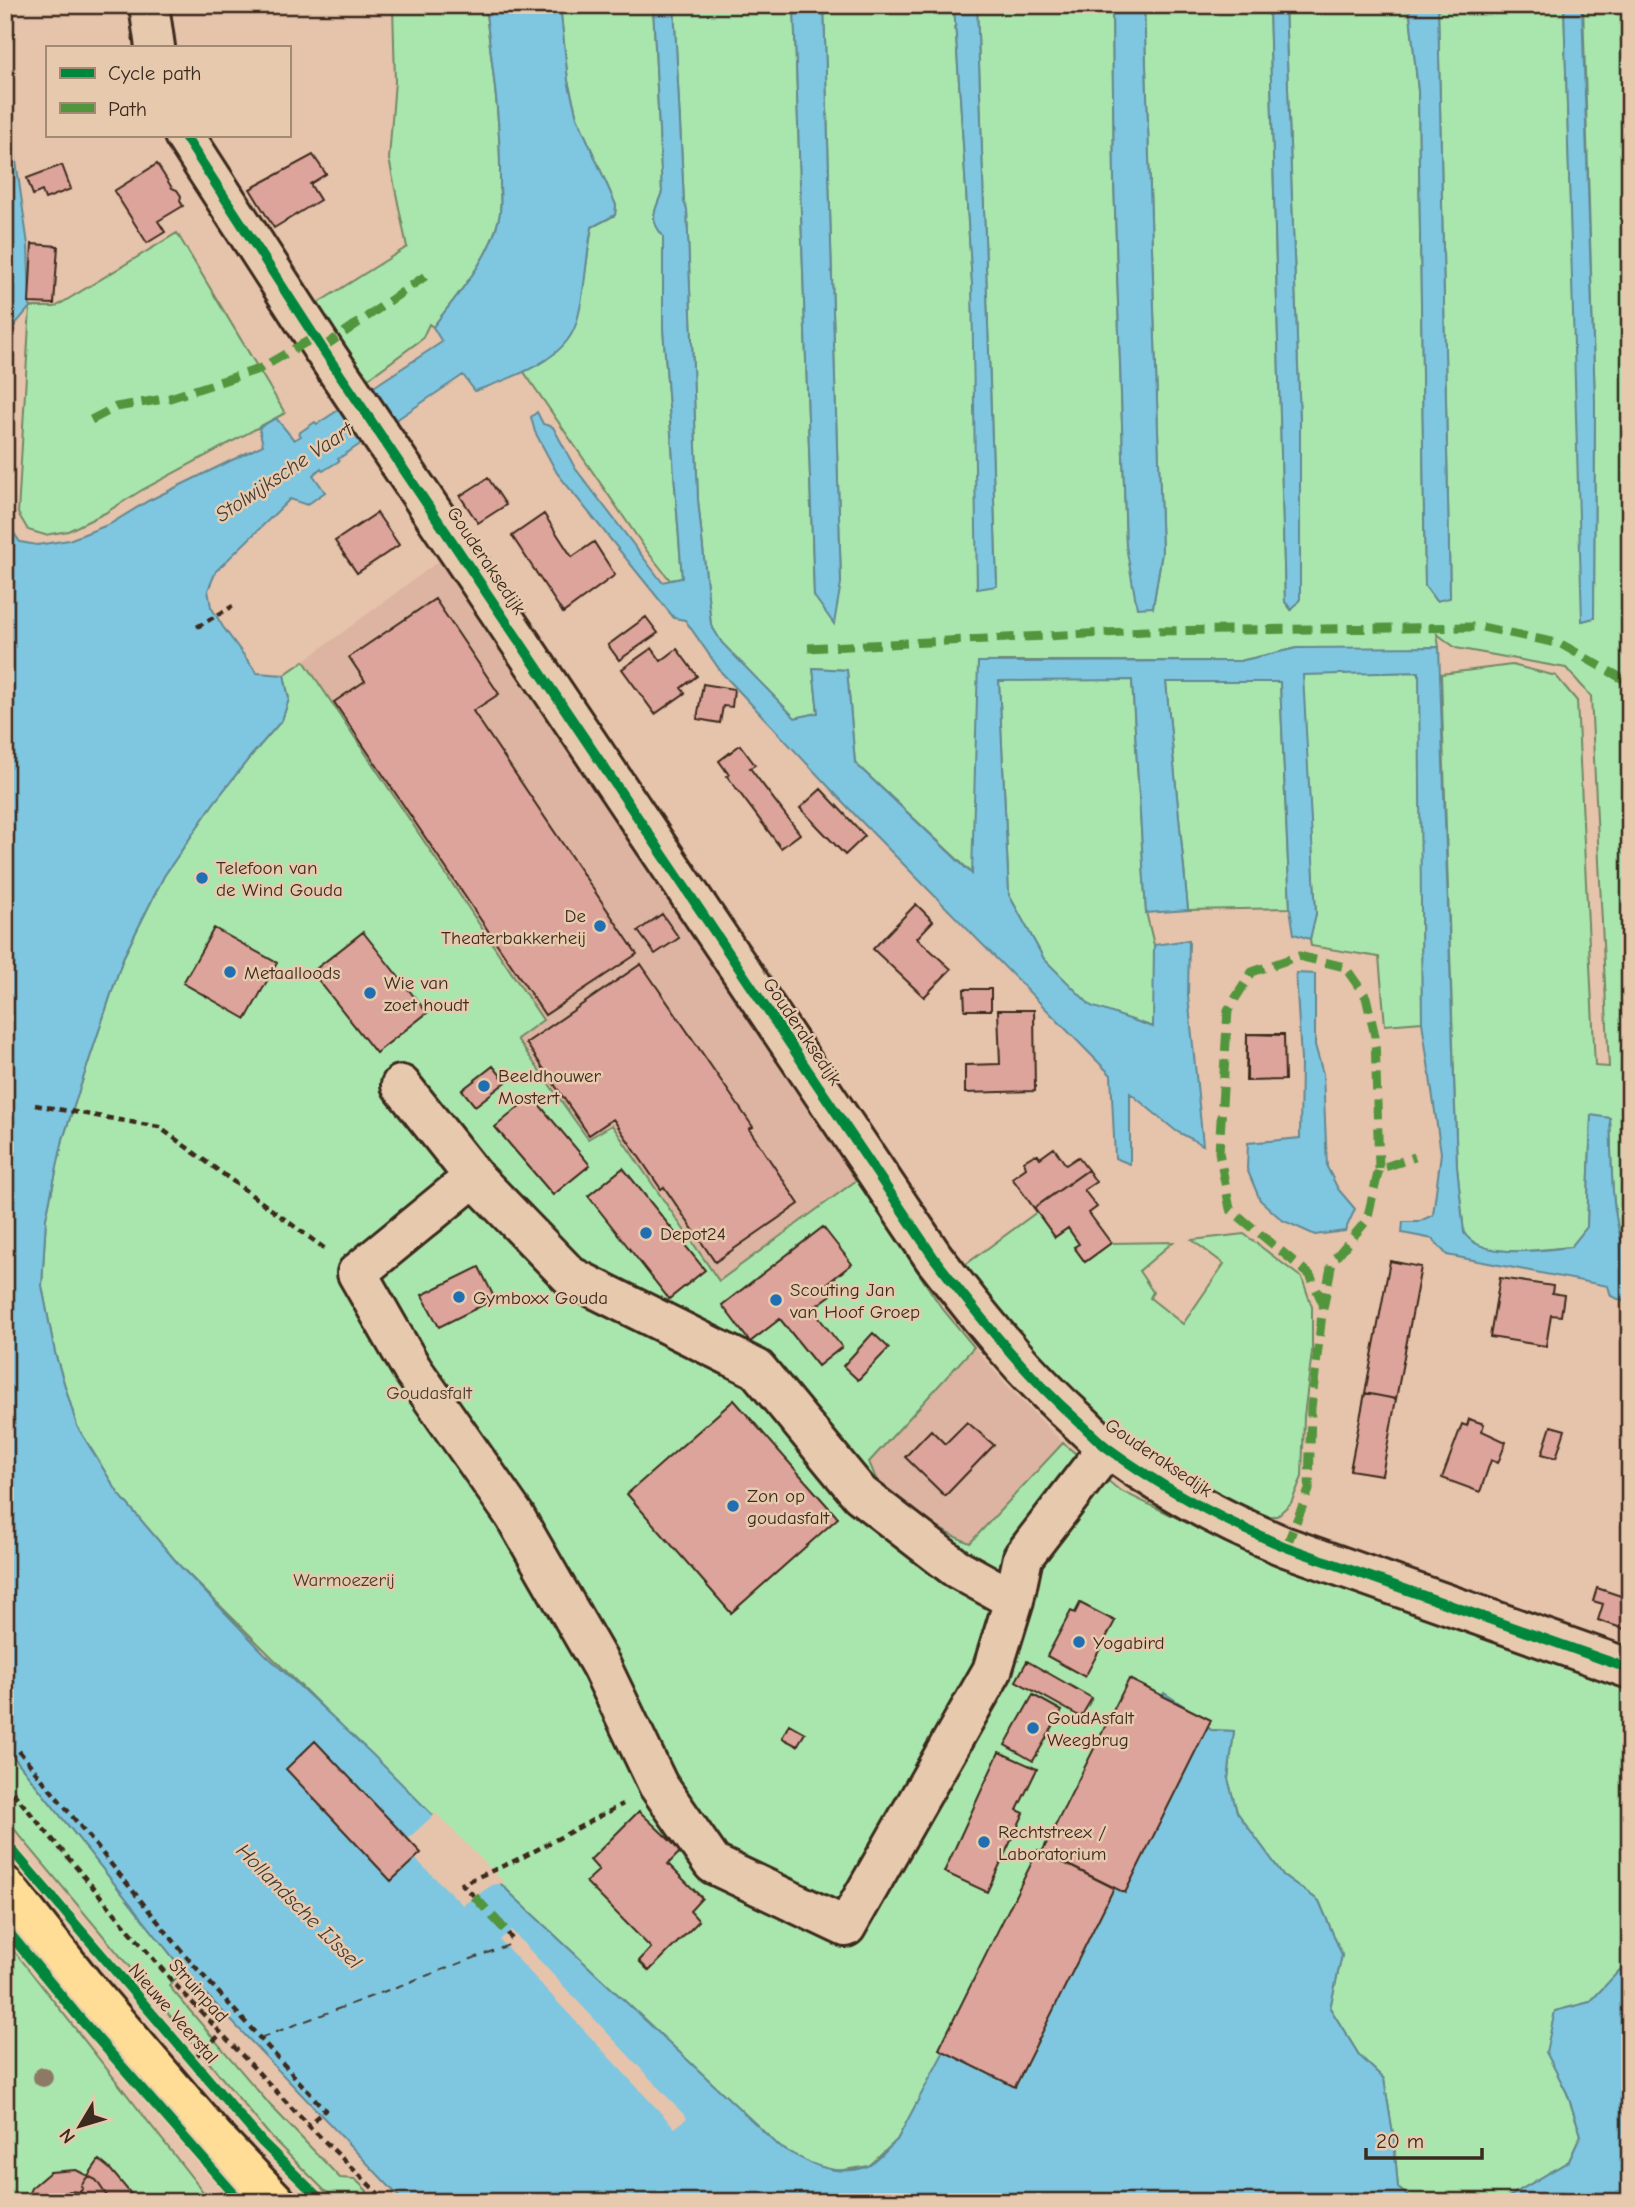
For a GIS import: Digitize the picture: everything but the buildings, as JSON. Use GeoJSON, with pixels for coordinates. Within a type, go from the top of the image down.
{"type":"FeatureCollection","features":[{"type":"Feature","properties":{"kind":"main road"},"geometry":{"type":"LineString","coordinates":[[5,1886],[83,1984],[214,2137],[276,2202]]}},
{"type":"Feature","properties":{"kind":"street"},"geometry":{"type":"LineString","coordinates":[[149,5],[155,46]]}},
{"type":"Feature","properties":{"kind":"street","name":"Gouderaksedijk"},"geometry":{"type":"LineString","coordinates":[[185,136],[248,237],[934,1258],[990,1331],[1057,1402],[1107,1448],[1170,1490],[1241,1528],[1286,1547],[1630,1669]]}},
{"type":"Feature","properties":{"kind":"street"},"geometry":{"type":"LineString","coordinates":[[401,1085],[474,1177],[570,1276],[757,1370],[860,1494],[956,1568],[1014,1600]]}},
{"type":"Feature","properties":{"kind":"street"},"geometry":{"type":"LineString","coordinates":[[474,1177],[357,1273],[412,1369],[514,1515],[601,1666],[657,1785],[713,1864],[846,1927],[992,1671],[1014,1600],[1023,1557],[1107,1448]]}},
{"type":"Feature","properties":{"kind":"path"},"geometry":{"type":"LineString","coordinates":[[197,627],[233,606]]}},
{"type":"Feature","properties":{"kind":"path"},"geometry":{"type":"LineString","coordinates":[[34,1105],[159,1127],[357,1273]]}},
{"type":"Feature","properties":{"kind":"path"},"geometry":{"type":"LineString","coordinates":[[19,1751],[190,1961],[325,2110],[307,2125]]}},
{"type":"Feature","properties":{"kind":"path"},"geometry":{"type":"LineString","coordinates":[[474,1896],[462,1884],[523,1857],[657,1785]]}},
{"type":"Feature","properties":{"kind":"path"},"geometry":{"type":"LineString","coordinates":[[508,1933],[514,1942]]}},
{"type":"Feature","properties":{"kind":"path"},"geometry":{"type":"LineString","coordinates":[[191,2060],[221,2034]]}},
{"type":"Feature","properties":{"kind":"shaded area"},"geometry":{"type":"Polygon","coordinates":[[[443,558],[857,1180],[720,1282],[612,1125],[589,1139],[517,1039],[543,1021],[304,661],[443,558]]]}},
{"type":"Feature","properties":{"kind":"shaded area"},"geometry":{"type":"Polygon","coordinates":[[[974,1347],[1008,1387],[1063,1443],[970,1543],[955,1538],[899,1504],[879,1482],[869,1462],[974,1347]]]}},
{"type":"Feature","properties":{"kind":"green space"},"geometry":{"type":"Polygon","coordinates":[[[393,5],[485,5],[498,115],[500,209],[495,233],[488,248],[433,327],[429,324],[422,339],[369,378],[313,306],[407,247],[389,159],[395,81],[393,5]]]}},
{"type":"Feature","properties":{"kind":"green space"},"geometry":{"type":"Polygon","coordinates":[[[560,5],[653,5],[662,192],[654,219],[663,235],[663,328],[682,578],[670,580],[647,551],[524,372],[561,347],[580,306],[592,227],[615,215],[616,206],[577,117],[568,81],[560,5]]]}},
{"type":"Feature","properties":{"kind":"green space"},"geometry":{"type":"Polygon","coordinates":[[[674,5],[794,5],[814,596],[841,583],[824,5],[954,5],[972,283],[997,586],[977,5],[1112,5],[1114,180],[1126,546],[1153,607],[1162,552],[1144,5],[1269,5],[1285,602],[1291,610],[1300,599],[1300,422],[1285,5],[1409,5],[1418,91],[1425,586],[1436,601],[1450,597],[1438,5],[1564,5],[1583,621],[1594,618],[1595,403],[1583,5],[1630,5],[1630,1255],[1618,1229],[1615,1210],[1610,1118],[1591,1116],[1587,1227],[1571,1247],[1529,1251],[1498,1250],[1473,1242],[1464,1233],[1457,1167],[1441,674],[1512,665],[1556,676],[1577,701],[1595,1066],[1609,1067],[1591,696],[1566,668],[1456,648],[1437,634],[1439,647],[1311,654],[1297,648],[1240,661],[998,661],[973,874],[855,763],[847,670],[813,668],[818,713],[795,718],[722,643],[711,625],[698,500],[687,210],[684,202],[674,5]]]}},
{"type":"Feature","properties":{"kind":"green space"},"geometry":{"type":"Polygon","coordinates":[[[177,233],[285,413],[68,531],[45,535],[28,530],[18,513],[30,307],[55,307],[177,233]]]}},
{"type":"Feature","properties":{"kind":"green space","name":"Goudasfalt"},"geometry":{"type":"Polygon","coordinates":[[[304,661],[543,1020],[517,1039],[588,1139],[612,1125],[719,1281],[857,1180],[941,1307],[974,1347],[869,1462],[878,1482],[896,1500],[934,1525],[970,1543],[1063,1443],[1119,1490],[1200,1529],[1304,1574],[1630,1689],[1630,1960],[1590,2002],[1555,2011],[1547,2052],[1567,2093],[1581,2135],[1569,2161],[1507,2198],[1493,2202],[1415,2202],[1398,2188],[1394,2140],[1384,2079],[1359,2055],[1330,2008],[1342,1955],[1319,1901],[1283,1875],[1237,1812],[1228,1779],[1234,1731],[1211,1730],[1187,1708],[1126,1772],[945,2053],[897,2140],[869,2166],[837,2171],[812,2165],[780,2147],[511,1894],[180,1566],[118,1493],[77,1426],[55,1353],[42,1286],[46,1218],[63,1139],[123,958],[164,876],[213,804],[282,720],[289,699],[284,675],[304,661]]]}},
{"type":"Feature","properties":{"kind":"green space"},"geometry":{"type":"Polygon","coordinates":[[[1420,672],[1422,1022],[1385,1025],[1379,957],[1311,946],[1316,914],[1302,674],[1420,672]]]}},
{"type":"Feature","properties":{"kind":"green space"},"geometry":{"type":"Polygon","coordinates":[[[999,680],[1132,680],[1146,912],[1154,945],[1154,1027],[1091,1007],[1044,959],[1009,895],[999,680]]]}},
{"type":"Feature","properties":{"kind":"green space"},"geometry":{"type":"Polygon","coordinates":[[[1166,682],[1280,682],[1290,908],[1188,910],[1166,682]]]}},
{"type":"Feature","properties":{"kind":"green space"},"geometry":{"type":"Polygon","coordinates":[[[1037,1212],[1055,1237],[1068,1228],[1079,1244],[1074,1247],[1085,1262],[1111,1243],[1173,1242],[1139,1271],[1153,1292],[1150,1298],[1183,1324],[1224,1264],[1192,1240],[1244,1234],[1302,1278],[1312,1307],[1312,1352],[1304,1416],[1302,1477],[1291,1503],[1277,1516],[1267,1516],[1227,1499],[1170,1466],[1099,1415],[1002,1315],[965,1265],[1037,1212]]]}},
{"type":"Feature","properties":{"kind":"green space"},"geometry":{"type":"Polygon","coordinates":[[[5,1746],[183,1970],[169,1986],[270,2105],[340,2178],[355,2179],[367,2191],[366,2202],[336,2202],[272,2138],[5,1818],[5,1746]]]}},
{"type":"Feature","properties":{"kind":"green space"},"geometry":{"type":"Polygon","coordinates":[[[5,1939],[211,2202],[153,2202],[148,2196],[141,2202],[5,2202],[5,1939]]]}},
{"type":"Feature","properties":{"kind":"water"},"geometry":{"type":"Polygon","coordinates":[[[485,5],[560,5],[568,81],[577,117],[616,205],[615,215],[592,227],[576,324],[560,349],[533,367],[475,391],[463,375],[338,459],[339,461],[323,471],[321,468],[313,475],[325,492],[307,505],[290,499],[216,571],[208,590],[211,607],[257,673],[284,675],[289,699],[282,720],[213,804],[164,876],[123,958],[63,1139],[46,1218],[42,1286],[55,1353],[77,1426],[118,1493],[180,1566],[264,1653],[372,1754],[511,1894],[780,2147],[800,2158],[833,2170],[856,2170],[868,2166],[897,2140],[1072,1809],[1126,1772],[1164,1693],[1187,1708],[1211,1730],[1234,1731],[1228,1779],[1237,1812],[1283,1875],[1319,1901],[1342,1955],[1330,2008],[1359,2055],[1384,2079],[1394,2140],[1398,2188],[1415,2202],[404,2202],[183,1970],[5,1746],[5,503],[11,529],[20,542],[37,545],[69,540],[110,524],[148,501],[263,445],[259,428],[276,418],[294,440],[315,422],[317,424],[442,342],[433,327],[480,262],[495,233],[500,214],[498,115],[485,5]]]}},
{"type":"Feature","properties":{"kind":"water"},"geometry":{"type":"Polygon","coordinates":[[[653,5],[674,5],[684,202],[687,209],[698,500],[711,625],[722,643],[795,718],[818,713],[813,668],[847,670],[855,763],[972,874],[978,662],[1240,661],[1297,648],[1439,647],[1457,1167],[1464,1233],[1484,1247],[1498,1250],[1529,1251],[1571,1247],[1587,1227],[1591,1115],[1610,1118],[1615,1210],[1623,1244],[1630,1255],[1630,1304],[1611,1296],[1608,1286],[1447,1255],[1433,1239],[1402,1233],[1403,1222],[1418,1222],[1433,1215],[1441,1153],[1422,1022],[1419,672],[1303,675],[1316,914],[1310,939],[1294,934],[1290,908],[1280,682],[1166,682],[1188,910],[1146,913],[1132,680],[999,681],[1009,895],[1044,959],[1091,1006],[1153,1027],[1154,945],[1189,940],[1188,996],[1203,1145],[1176,1131],[1130,1093],[1130,1164],[1115,1158],[1111,1075],[857,817],[722,673],[685,620],[674,618],[557,473],[535,432],[531,417],[537,412],[543,424],[553,427],[575,468],[662,582],[682,578],[663,328],[663,236],[654,219],[662,192],[653,5]]]}},
{"type":"Feature","properties":{"kind":"water"},"geometry":{"type":"Polygon","coordinates":[[[794,5],[824,5],[841,583],[834,624],[814,596],[794,5]]]}},
{"type":"Feature","properties":{"kind":"water"},"geometry":{"type":"Polygon","coordinates":[[[954,5],[977,5],[997,586],[977,589],[972,284],[954,5]]]}},
{"type":"Feature","properties":{"kind":"water"},"geometry":{"type":"Polygon","coordinates":[[[1112,5],[1144,5],[1162,552],[1153,607],[1137,608],[1126,546],[1114,180],[1112,5]]]}},
{"type":"Feature","properties":{"kind":"water"},"geometry":{"type":"Polygon","coordinates":[[[1269,5],[1285,5],[1300,422],[1300,599],[1292,610],[1285,602],[1269,5]]]}},
{"type":"Feature","properties":{"kind":"water"},"geometry":{"type":"Polygon","coordinates":[[[1409,5],[1438,5],[1450,598],[1436,601],[1425,586],[1418,91],[1409,5]]]}},
{"type":"Feature","properties":{"kind":"water"},"geometry":{"type":"Polygon","coordinates":[[[1564,5],[1582,5],[1595,403],[1594,618],[1582,621],[1564,5]]]}},
{"type":"Feature","properties":{"kind":"water"},"geometry":{"type":"Polygon","coordinates":[[[5,83],[28,245],[30,307],[8,333],[5,363],[5,83]]]}},
{"type":"Feature","properties":{"kind":"water"},"geometry":{"type":"Polygon","coordinates":[[[1296,973],[1315,974],[1315,1045],[1323,1074],[1327,1167],[1338,1189],[1355,1209],[1345,1231],[1315,1235],[1282,1220],[1260,1200],[1247,1169],[1248,1143],[1300,1138],[1301,1060],[1296,973]]]}},
{"type":"Feature","properties":{"kind":"water"},"geometry":{"type":"Polygon","coordinates":[[[1629,1960],[1630,2202],[1493,2202],[1507,2198],[1569,2161],[1581,2135],[1567,2093],[1546,2052],[1555,2011],[1590,2002],[1629,1960]]]}},
{"type":"Feature","properties":{"kind":"pier"},"geometry":{"type":"Polygon","coordinates":[[[436,1813],[505,1883],[492,1885],[463,1905],[401,1845],[436,1813]]]}},
{"type":"Feature","properties":{"kind":"pier"},"geometry":{"type":"Polygon","coordinates":[[[511,1930],[687,2118],[675,2128],[500,1940],[511,1930]]]}},
{"type":"Feature","properties":{"kind":"ferry route"},"geometry":{"type":"LineString","coordinates":[[260,2038],[514,1943]]}},
{"type":"Feature","properties":{"kind":"marked path"},"geometry":{"type":"LineString","coordinates":[[322,348],[431,272]]}},
{"type":"Feature","properties":{"kind":"marked path"},"geometry":{"type":"LineString","coordinates":[[91,420],[116,407],[170,398],[259,369],[315,337]]}},
{"type":"Feature","properties":{"kind":"marked path"},"geometry":{"type":"LineString","coordinates":[[808,648],[1145,631],[1482,627],[1561,644],[1630,683]]}},
{"type":"Feature","properties":{"kind":"marked path"},"geometry":{"type":"LineString","coordinates":[[1324,1306],[1310,1275],[1230,1209],[1219,1152],[1228,1010],[1252,972],[1299,956],[1345,967],[1366,997],[1375,1036],[1379,1169]]}},
{"type":"Feature","properties":{"kind":"marked path"},"geometry":{"type":"LineString","coordinates":[[1286,1547],[1309,1490],[1311,1408],[1322,1314],[1332,1262],[1367,1220],[1379,1169],[1415,1157]]}},
{"type":"Feature","properties":{"kind":"marked path"},"geometry":{"type":"LineString","coordinates":[[474,1896],[508,1933]]}},
{"type":"Feature","properties":{"kind":"cycle path"},"geometry":{"type":"LineString","coordinates":[[185,136],[322,348],[934,1258],[984,1322],[1038,1383],[1093,1435],[1130,1464],[1194,1503],[1240,1526],[1286,1547],[1630,1669]]}},
{"type":"Feature","properties":{"kind":"cycle path","name":"Nieuwe Veerstal"},"geometry":{"type":"LineString","coordinates":[[5,1842],[262,2142],[323,2202]]}},
{"type":"Feature","properties":{"kind":"cycle path"},"geometry":{"type":"LineString","coordinates":[[5,1928],[77,2015],[241,2202]]}},
{"type":"Feature","properties":{"kind":"place","name":"Telefoon van de Wind Gouda"},"geometry":{"type":"Point","coordinates":[202,878]}},
{"type":"Feature","properties":{"kind":"place","name":"De Theaterbakkerheij"},"geometry":{"type":"Point","coordinates":[600,926]}},
{"type":"Feature","properties":{"kind":"place","name":"Metaalloods"},"geometry":{"type":"Point","coordinates":[230,972]}},
{"type":"Feature","properties":{"kind":"place","name":"Wie van zoet houdt"},"geometry":{"type":"Point","coordinates":[370,993]}},
{"type":"Feature","properties":{"kind":"place","name":"Beeldhouwer Mostert"},"geometry":{"type":"Point","coordinates":[484,1086]}},
{"type":"Feature","properties":{"kind":"place","name":"Depot24"},"geometry":{"type":"Point","coordinates":[646,1233]}},
{"type":"Feature","properties":{"kind":"place","name":"Gymboxx Gouda"},"geometry":{"type":"Point","coordinates":[459,1297]}},
{"type":"Feature","properties":{"kind":"place","name":"Scouting Jan van Hoof Groep"},"geometry":{"type":"Point","coordinates":[776,1300]}},
{"type":"Feature","properties":{"kind":"place","name":"Zon op goudasfalt"},"geometry":{"type":"Point","coordinates":[733,1506]}},
{"type":"Feature","properties":{"kind":"place","name":"Yogabird"},"geometry":{"type":"Point","coordinates":[1079,1642]}},
{"type":"Feature","properties":{"kind":"place","name":"GoudAsfalt Weegbrug"},"geometry":{"type":"Point","coordinates":[1033,1728]}},
{"type":"Feature","properties":{"kind":"place","name":"Rechtstreex / Laboratorium"},"geometry":{"type":"Point","coordinates":[984,1842]}},
{"type":"Feature","properties":{"kind":"water label","name":"Stolwijksche Vaart"},"geometry":{"type":"Point","coordinates":[284,472]}},
{"type":"Feature","properties":{"kind":"water label","name":"Hollandsche IJssel"},"geometry":{"type":"Point","coordinates":[299,1906]}},
{"type":"Feature","properties":{"kind":"park label","name":"Warmoezerij"},"geometry":{"type":"Point","coordinates":[344,1579]}}]}
